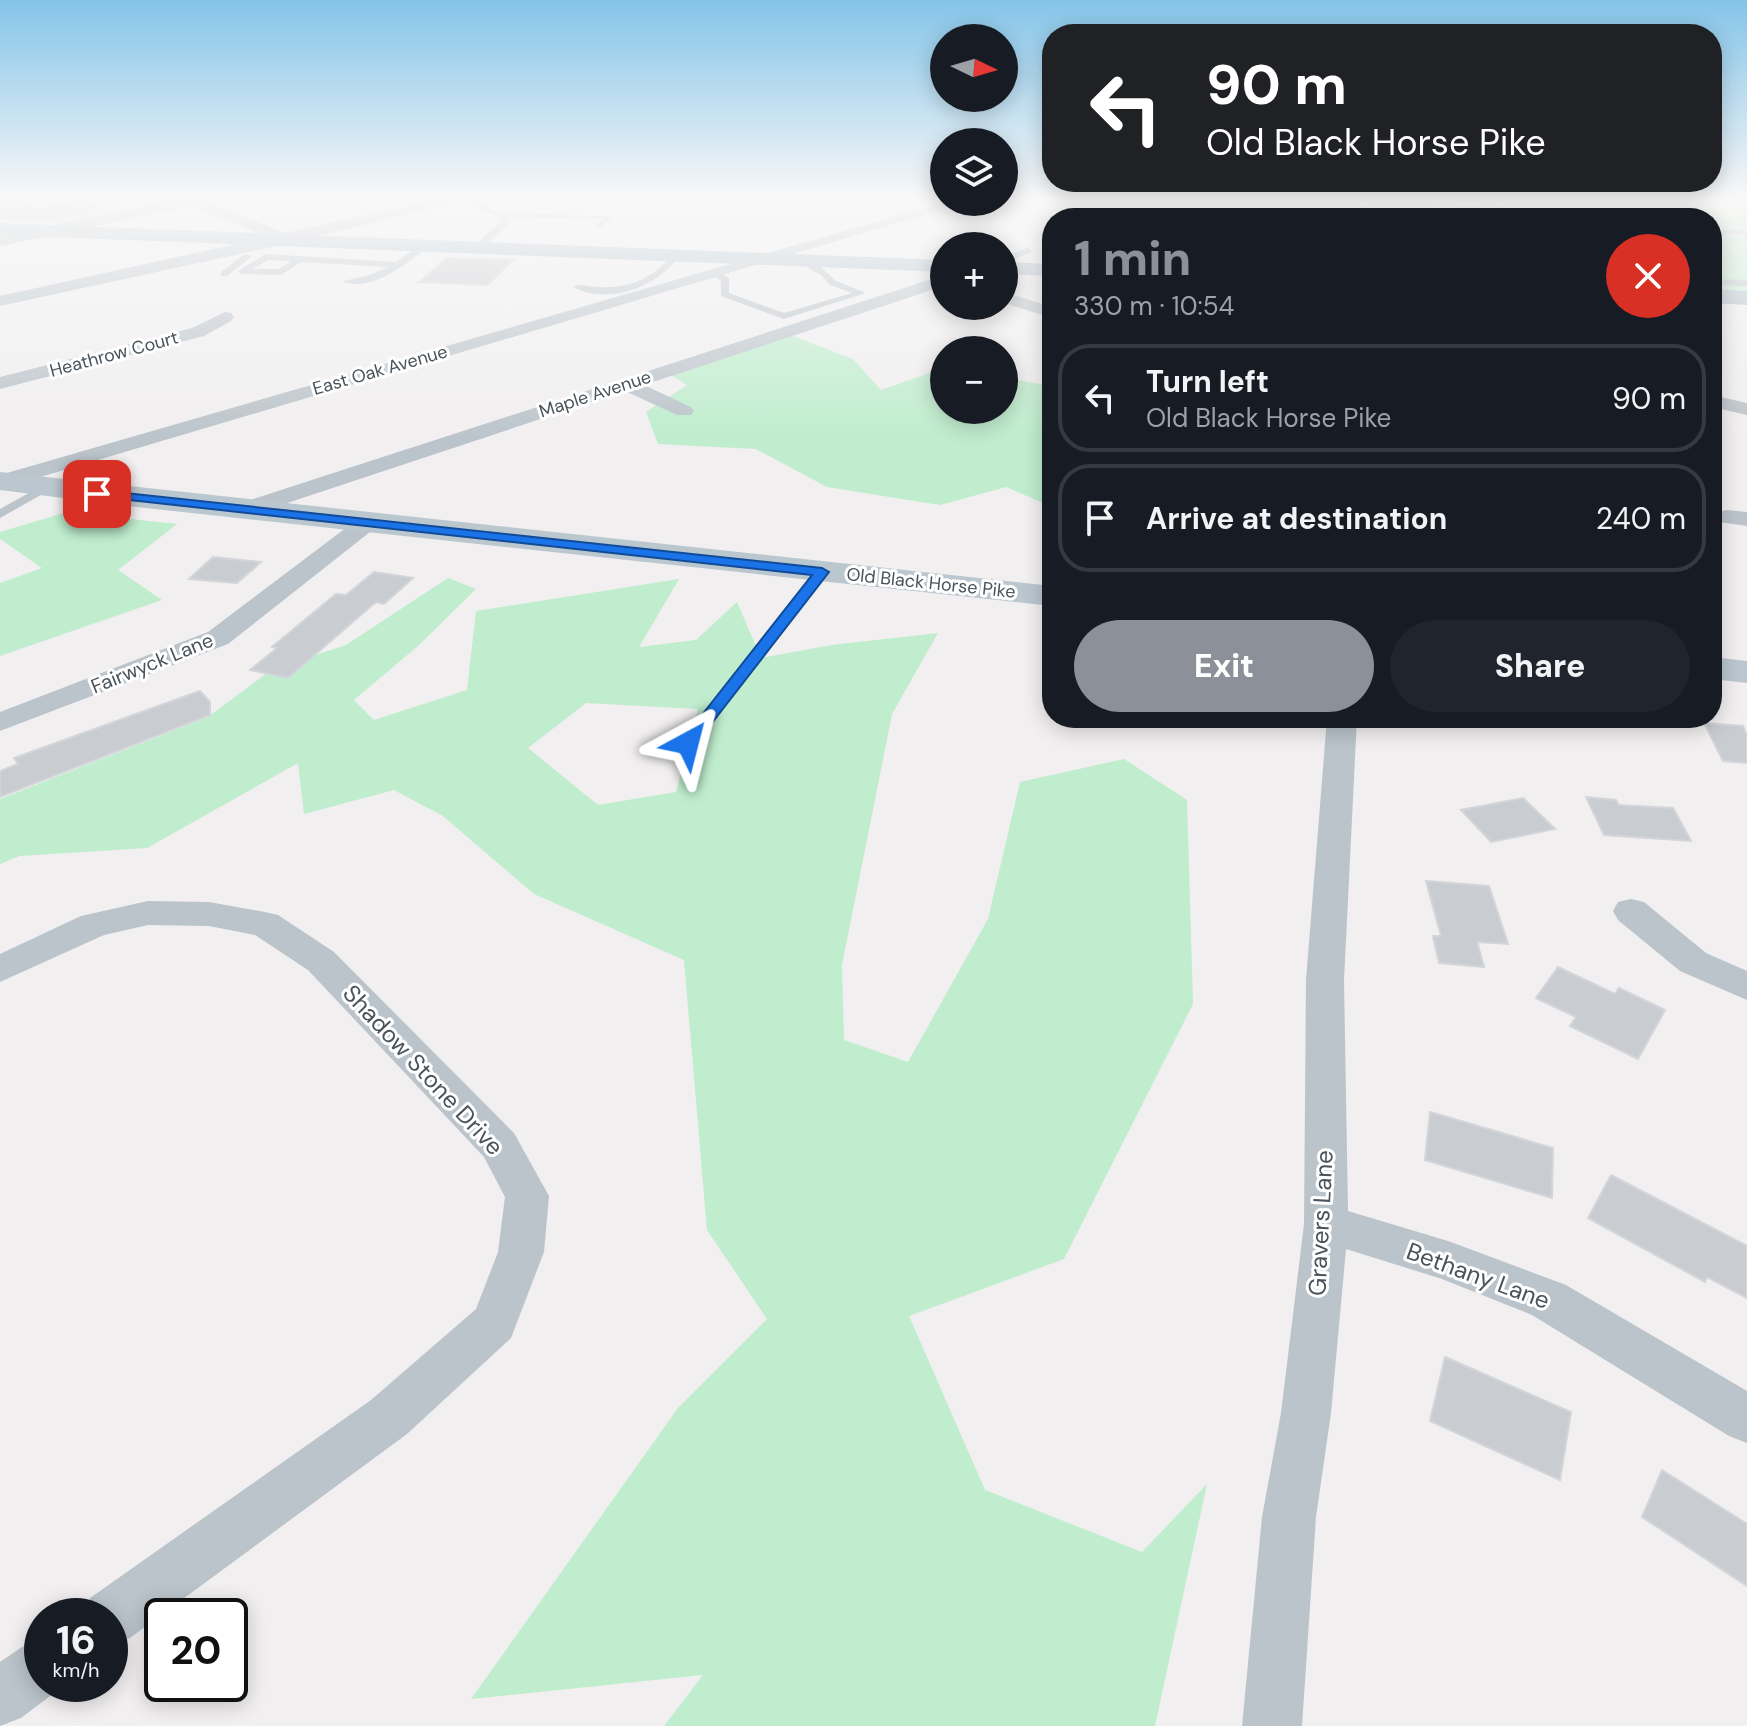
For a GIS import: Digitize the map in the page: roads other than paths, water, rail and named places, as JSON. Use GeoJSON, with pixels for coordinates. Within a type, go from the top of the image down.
{"type":"FeatureCollection","features":[{"type":"Feature","properties":{"kind":"main road"},"geometry":{"type":"LineString","coordinates":[[1722,297],[1747,298]]}},
{"type":"Feature","properties":{"kind":"street"},"geometry":{"type":"LineString","coordinates":[[0,301],[104,279]]}},
{"type":"Feature","properties":{"kind":"street","name":"East Oak Avenue"},"geometry":{"type":"LineString","coordinates":[[1,481],[690,279]]}},
{"type":"Feature","properties":{"kind":"street","name":"Maple Avenue"},"geometry":{"type":"LineString","coordinates":[[246,509],[930,285]]}},
{"type":"Feature","properties":{"kind":"street"},"geometry":{"type":"LineString","coordinates":[[1018,302],[1042,310]]}},
{"type":"Feature","properties":{"kind":"street","name":"Heathrow Court"},"geometry":{"type":"LineString","coordinates":[[0,383],[198,332],[225,317]]}},
{"type":"Feature","properties":{"kind":"street"},"geometry":{"type":"LineString","coordinates":[[626,384],[684,411]]}},
{"type":"Feature","properties":{"kind":"street"},"geometry":{"type":"LineString","coordinates":[[1722,403],[1747,409]]}},
{"type":"Feature","properties":{"kind":"street","name":"Old Black Horse Pike"},"geometry":{"type":"LineString","coordinates":[[1,481],[1042,595]]}},
{"type":"Feature","properties":{"kind":"street","name":"Fairwyck Lane"},"geometry":{"type":"LineString","coordinates":[[0,722],[218,638],[367,523]]}},
{"type":"Feature","properties":{"kind":"street"},"geometry":{"type":"LineString","coordinates":[[1722,669],[1747,672]]}},
{"type":"Feature","properties":{"kind":"street","name":"Gravers Lane"},"geometry":{"type":"LineString","coordinates":[[1272,1726],[1289,1517],[1306,1413],[1326,1224],[1325,980],[1341,728]]}},
{"type":"Feature","properties":{"kind":"street"},"geometry":{"type":"LineString","coordinates":[[1631,911],[1693,962],[1747,986]]}},
{"type":"Feature","properties":{"kind":"street","name":"Shadow Stone Drive"},"geometry":{"type":"LineString","coordinates":[[0,969],[94,925],[148,913],[209,914],[265,924],[321,961],[499,1145],[527,1196],[521,1252],[494,1323],[389,1417],[128,1605]]}},
{"type":"Feature","properties":{"kind":"street","name":"Bethany Lane"},"geometry":{"type":"LineString","coordinates":[[1326,1224],[1448,1261],[1549,1300],[1747,1419]]}},
{"type":"Feature","properties":{"kind":"street"},"geometry":{"type":"LineString","coordinates":[[0,1697],[24,1680]]}},
{"type":"Feature","properties":{"kind":"lane"},"geometry":{"type":"LineString","coordinates":[[347,281],[368,279]]}},
{"type":"Feature","properties":{"kind":"lane"},"geometry":{"type":"LineString","coordinates":[[578,287],[610,292],[652,279]]}},
{"type":"Feature","properties":{"kind":"lane"},"geometry":{"type":"LineString","coordinates":[[723,279],[726,280],[724,294],[784,316],[861,293],[833,283],[829,279]]}},
{"type":"Feature","properties":{"kind":"lane"},"geometry":{"type":"LineString","coordinates":[[1722,282],[1747,283]]}},
{"type":"Feature","properties":{"kind":"lane"},"geometry":{"type":"LineString","coordinates":[[0,514],[49,487]]}},
{"type":"Feature","properties":{"kind":"lane"},"geometry":{"type":"LineString","coordinates":[[688,743],[822,572]]}}]}
